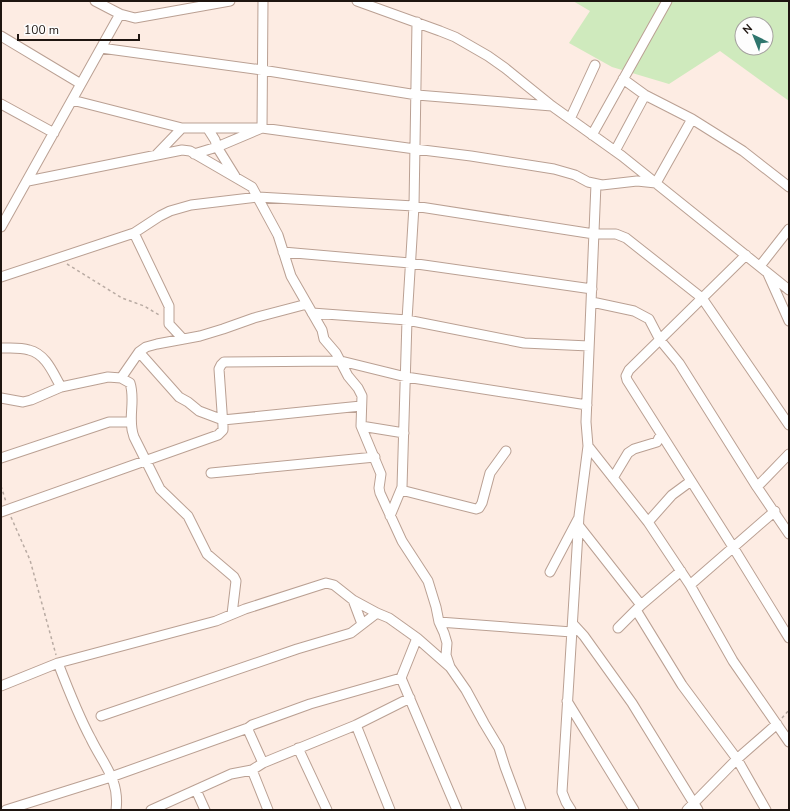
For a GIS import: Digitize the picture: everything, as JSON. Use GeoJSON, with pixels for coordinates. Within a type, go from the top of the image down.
{"type":"FeatureCollection","features":[{"type":"Feature","properties":{"kind":"street"},"geometry":{"type":"LineString","coordinates":[[95,1],[120,14],[136,18],[230,1]]}},
{"type":"Feature","properties":{"kind":"street"},"geometry":{"type":"LineString","coordinates":[[262,128],[263,1]]}},
{"type":"Feature","properties":{"kind":"street"},"geometry":{"type":"LineString","coordinates":[[358,1],[455,37],[488,56],[552,106],[615,151],[789,290]]}},
{"type":"Feature","properties":{"kind":"street"},"geometry":{"type":"LineString","coordinates":[[592,135],[666,1]]}},
{"type":"Feature","properties":{"kind":"street"},"geometry":{"type":"LineString","coordinates":[[1,228],[120,14]]}},
{"type":"Feature","properties":{"kind":"street"},"geometry":{"type":"LineString","coordinates":[[390,516],[401,490],[407,320],[414,206],[417,22]]}},
{"type":"Feature","properties":{"kind":"street"},"geometry":{"type":"LineString","coordinates":[[1,36],[81,84]]}},
{"type":"Feature","properties":{"kind":"street"},"geometry":{"type":"LineString","coordinates":[[101,48],[262,70],[417,95],[552,106]]}},
{"type":"Feature","properties":{"kind":"street"},"geometry":{"type":"LineString","coordinates":[[570,119],[595,65]]}},
{"type":"Feature","properties":{"kind":"street"},"geometry":{"type":"LineString","coordinates":[[623,79],[645,95],[692,119],[743,151],[789,187]]}},
{"type":"Feature","properties":{"kind":"street"},"geometry":{"type":"LineString","coordinates":[[615,151],[645,95]]}},
{"type":"Feature","properties":{"kind":"street"},"geometry":{"type":"LineString","coordinates":[[72,100],[182,128],[262,128],[471,156],[554,169],[602,185],[637,181],[656,183]]}},
{"type":"Feature","properties":{"kind":"street"},"geometry":{"type":"LineString","coordinates":[[1,104],[54,133]]}},
{"type":"Feature","properties":{"kind":"street"},"geometry":{"type":"LineString","coordinates":[[656,183],[692,119]]}},
{"type":"Feature","properties":{"kind":"street"},"geometry":{"type":"LineString","coordinates":[[156,155],[182,128]]}},
{"type":"Feature","properties":{"kind":"street"},"geometry":{"type":"LineString","coordinates":[[194,154],[217,147],[262,128]]}},
{"type":"Feature","properties":{"kind":"street"},"geometry":{"type":"LineString","coordinates":[[208,129],[215,140],[217,147],[236,177]]}},
{"type":"Feature","properties":{"kind":"street"},"geometry":{"type":"LineString","coordinates":[[28,181],[182,150],[190,151],[252,187],[278,235],[291,276],[322,330],[324,339],[336,352],[348,376],[358,388],[362,396],[361,426],[382,474],[379,488],[402,541],[428,580],[439,622],[447,643],[446,655],[450,667]]}},
{"type":"Feature","properties":{"kind":"street"},"geometry":{"type":"LineString","coordinates":[[571,810],[562,792],[579,516],[588,446],[586,405],[592,302],[596,184]]}},
{"type":"Feature","properties":{"kind":"street"},"geometry":{"type":"LineString","coordinates":[[1,277],[134,233],[170,211],[184,207],[258,196],[414,206],[431,210],[594,234],[616,234],[626,238],[702,298],[789,425]]}},
{"type":"Feature","properties":{"kind":"street"},"geometry":{"type":"LineString","coordinates":[[763,269],[789,229]]}},
{"type":"Feature","properties":{"kind":"street"},"geometry":{"type":"LineString","coordinates":[[134,233],[169,306],[169,324],[183,339]]}},
{"type":"Feature","properties":{"kind":"street"},"geometry":{"type":"LineString","coordinates":[[283,252],[410,263],[592,289]]}},
{"type":"Feature","properties":{"kind":"street"},"geometry":{"type":"LineString","coordinates":[[746,255],[629,370],[626,376],[627,380],[789,638]]}},
{"type":"Feature","properties":{"kind":"street"},"geometry":{"type":"LineString","coordinates":[[763,269],[789,321]]}},
{"type":"Feature","properties":{"kind":"street"},"geometry":{"type":"LineString","coordinates":[[592,302],[634,310],[649,319],[660,340],[679,363],[757,487],[775,511],[789,534]]}},
{"type":"Feature","properties":{"kind":"street"},"geometry":{"type":"LineString","coordinates":[[121,378],[139,352],[146,347],[216,332],[254,318],[307,304]]}},
{"type":"Feature","properties":{"kind":"street"},"geometry":{"type":"LineString","coordinates":[[312,313],[407,320],[524,343],[590,346]]}},
{"type":"Feature","properties":{"kind":"street"},"geometry":{"type":"LineString","coordinates":[[1,348],[21,348],[30,350],[39,355],[46,362],[61,387]]}},
{"type":"Feature","properties":{"kind":"street"},"geometry":{"type":"LineString","coordinates":[[139,352],[179,397],[199,410],[222,420],[361,406]]}},
{"type":"Feature","properties":{"kind":"street"},"geometry":{"type":"LineString","coordinates":[[4,511],[215,437],[222,430],[220,369],[224,362],[341,361],[406,377],[586,405]]}},
{"type":"Feature","properties":{"kind":"street"},"geometry":{"type":"LineString","coordinates":[[1,398],[23,402],[61,387],[108,377],[121,378],[130,383],[133,395],[130,422],[131,431],[145,462],[160,489],[188,516],[207,554],[234,577],[236,581],[232,614]]}},
{"type":"Feature","properties":{"kind":"street"},"geometry":{"type":"LineString","coordinates":[[1,458],[109,422],[130,422]]}},
{"type":"Feature","properties":{"kind":"street"},"geometry":{"type":"LineString","coordinates":[[361,426],[404,432]]}},
{"type":"Feature","properties":{"kind":"street"},"geometry":{"type":"LineString","coordinates":[[613,478],[628,453],[634,449],[658,442],[661,434]]}},
{"type":"Feature","properties":{"kind":"street"},"geometry":{"type":"LineString","coordinates":[[588,446],[648,522],[681,570],[733,661],[789,742]]}},
{"type":"Feature","properties":{"kind":"street"},"geometry":{"type":"LineString","coordinates":[[401,490],[476,509],[479,508],[482,503],[490,473],[506,451]]}},
{"type":"Feature","properties":{"kind":"street"},"geometry":{"type":"LineString","coordinates":[[757,487],[789,454]]}},
{"type":"Feature","properties":{"kind":"street"},"geometry":{"type":"LineString","coordinates":[[212,473],[375,457]]}},
{"type":"Feature","properties":{"kind":"street"},"geometry":{"type":"LineString","coordinates":[[648,522],[672,495],[691,481]]}},
{"type":"Feature","properties":{"kind":"street"},"geometry":{"type":"LineString","coordinates":[[690,585],[775,511]]}},
{"type":"Feature","properties":{"kind":"street"},"geometry":{"type":"LineString","coordinates":[[550,572],[579,516]]}},
{"type":"Feature","properties":{"kind":"street"},"geometry":{"type":"LineString","coordinates":[[579,526],[638,607],[682,686],[737,759],[766,810]]}},
{"type":"Feature","properties":{"kind":"street"},"geometry":{"type":"LineString","coordinates":[[618,628],[638,607],[681,570]]}},
{"type":"Feature","properties":{"kind":"street"},"geometry":{"type":"LineString","coordinates":[[1,686],[58,663],[216,621],[232,614],[326,583],[334,585],[353,600],[389,618],[417,638],[450,667],[466,690],[499,748],[521,810]]}},
{"type":"Feature","properties":{"kind":"street"},"geometry":{"type":"LineString","coordinates":[[353,600],[362,624]]}},
{"type":"Feature","properties":{"kind":"street"},"geometry":{"type":"LineString","coordinates":[[101,716],[351,633],[377,613]]}},
{"type":"Feature","properties":{"kind":"street"},"geometry":{"type":"LineString","coordinates":[[439,622],[572,628],[584,636],[632,703],[696,807]]}},
{"type":"Feature","properties":{"kind":"street"},"geometry":{"type":"LineString","coordinates":[[417,638],[401,678],[457,810]]}},
{"type":"Feature","properties":{"kind":"street"},"geometry":{"type":"LineString","coordinates":[[58,663],[90,739],[109,769],[116,790],[116,810]]}},
{"type":"Feature","properties":{"kind":"street"},"geometry":{"type":"LineString","coordinates":[[6,810],[112,777],[310,704],[401,678]]}},
{"type":"Feature","properties":{"kind":"street"},"geometry":{"type":"LineString","coordinates":[[151,810],[231,774],[252,770],[263,763],[356,725],[410,698]]}},
{"type":"Feature","properties":{"kind":"street"},"geometry":{"type":"LineString","coordinates":[[567,701],[634,810]]}},
{"type":"Feature","properties":{"kind":"street"},"geometry":{"type":"LineString","coordinates":[[687,810],[696,807],[737,759],[777,724]]}},
{"type":"Feature","properties":{"kind":"street"},"geometry":{"type":"LineString","coordinates":[[356,725],[390,810]]}},
{"type":"Feature","properties":{"kind":"street"},"geometry":{"type":"LineString","coordinates":[[248,728],[263,763]]}},
{"type":"Feature","properties":{"kind":"street"},"geometry":{"type":"LineString","coordinates":[[298,748],[327,810]]}},
{"type":"Feature","properties":{"kind":"street"},"geometry":{"type":"LineString","coordinates":[[252,770],[268,810]]}},
{"type":"Feature","properties":{"kind":"street"},"geometry":{"type":"LineString","coordinates":[[196,790],[205,810]]}},
{"type":"Feature","properties":{"kind":"path"},"geometry":{"type":"LineString","coordinates":[[58,258],[122,298],[144,306],[169,324]]}},
{"type":"Feature","properties":{"kind":"path"},"geometry":{"type":"LineString","coordinates":[[1,486],[4,511],[30,560],[58,663]]}},
{"type":"Feature","properties":{"kind":"green space"},"geometry":{"type":"Polygon","coordinates":[[[573,1],[789,1],[789,101],[720,51],[669,84],[612,67],[569,43],[590,11],[573,1]]]}}]}
